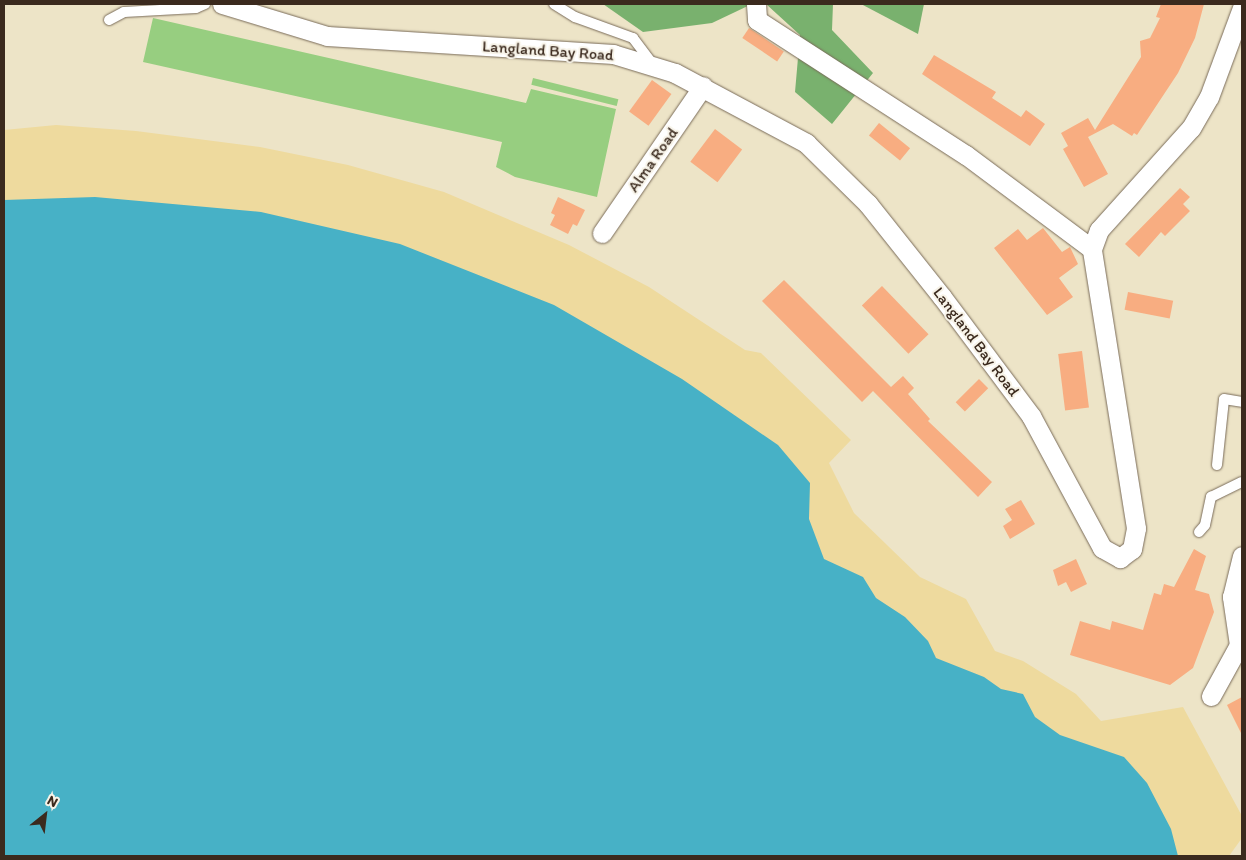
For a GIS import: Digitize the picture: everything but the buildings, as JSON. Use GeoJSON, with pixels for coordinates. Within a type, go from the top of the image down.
{"type":"FeatureCollection","features":[{"type":"Feature","properties":{"kind":"street","name":"Langland Bay Road"},"geometry":{"type":"LineString","coordinates":[[222,4],[327,36],[613,54],[654,66],[703,86],[806,143],[868,204],[1031,416],[1102,548],[1120,558],[1132,549],[1136,528],[1092,248]]}},
{"type":"Feature","properties":{"kind":"street"},"geometry":{"type":"LineString","coordinates":[[756,4],[757,20],[966,155],[1092,248],[1099,230],[1191,128],[1209,97],[1242,8]]}},
{"type":"Feature","properties":{"kind":"street","name":"Alma Road"},"geometry":{"type":"LineString","coordinates":[[602,233],[703,86]]}},
{"type":"Feature","properties":{"kind":"street"},"geometry":{"type":"LineString","coordinates":[[1211,696],[1239,645],[1232,597],[1242,556]]}},
{"type":"Feature","properties":{"kind":"lane"},"geometry":{"type":"LineString","coordinates":[[109,20],[124,12],[196,8],[206,4]]}},
{"type":"Feature","properties":{"kind":"lane"},"geometry":{"type":"LineString","coordinates":[[554,4],[575,17],[633,38],[654,66]]}},
{"type":"Feature","properties":{"kind":"lane"},"geometry":{"type":"LineString","coordinates":[[1217,465],[1224,399],[1242,402]]}},
{"type":"Feature","properties":{"kind":"lane"},"geometry":{"type":"LineString","coordinates":[[1199,532],[1205,525],[1211,497],[1242,482]]}},
{"type":"Feature","properties":{"kind":"green space"},"geometry":{"type":"Polygon","coordinates":[[[603,4],[752,4],[712,23],[643,32],[603,4]]]}},
{"type":"Feature","properties":{"kind":"green space"},"geometry":{"type":"Polygon","coordinates":[[[766,4],[833,4],[832,30],[873,73],[832,124],[795,92],[800,35],[766,4]]]}},
{"type":"Feature","properties":{"kind":"green space"},"geometry":{"type":"Polygon","coordinates":[[[861,4],[924,4],[918,34],[861,4]]]}},
{"type":"Feature","properties":{"kind":"green space"},"geometry":{"type":"Polygon","coordinates":[[[153,18],[526,103],[531,89],[616,109],[597,197],[515,177],[496,167],[502,142],[143,62],[153,18]]]}},
{"type":"Feature","properties":{"kind":"green space"},"geometry":{"type":"Polygon","coordinates":[[[533,78],[618,99],[617,106],[531,85],[533,78]]]}},
{"type":"Feature","properties":{"kind":"sand"},"geometry":{"type":"Polygon","coordinates":[[[56,125],[136,131],[260,147],[348,165],[444,192],[569,245],[649,287],[745,350],[761,353],[851,440],[829,463],[854,513],[920,577],[966,599],[995,651],[1023,661],[1076,694],[1101,721],[1183,707],[1242,816],[1242,838],[1229,856],[1052,856],[4,403],[4,130],[56,125]]]}},
{"type":"Feature","properties":{"kind":"water"},"geometry":{"type":"Polygon","coordinates":[[[95,197],[261,212],[400,244],[554,305],[682,379],[778,445],[810,483],[809,519],[824,559],[863,577],[876,598],[905,617],[928,641],[936,658],[984,677],[1001,689],[1023,694],[1035,717],[1060,735],[1124,757],[1147,783],[1171,829],[1178,856],[4,856],[4,200],[95,197]]]}}]}
